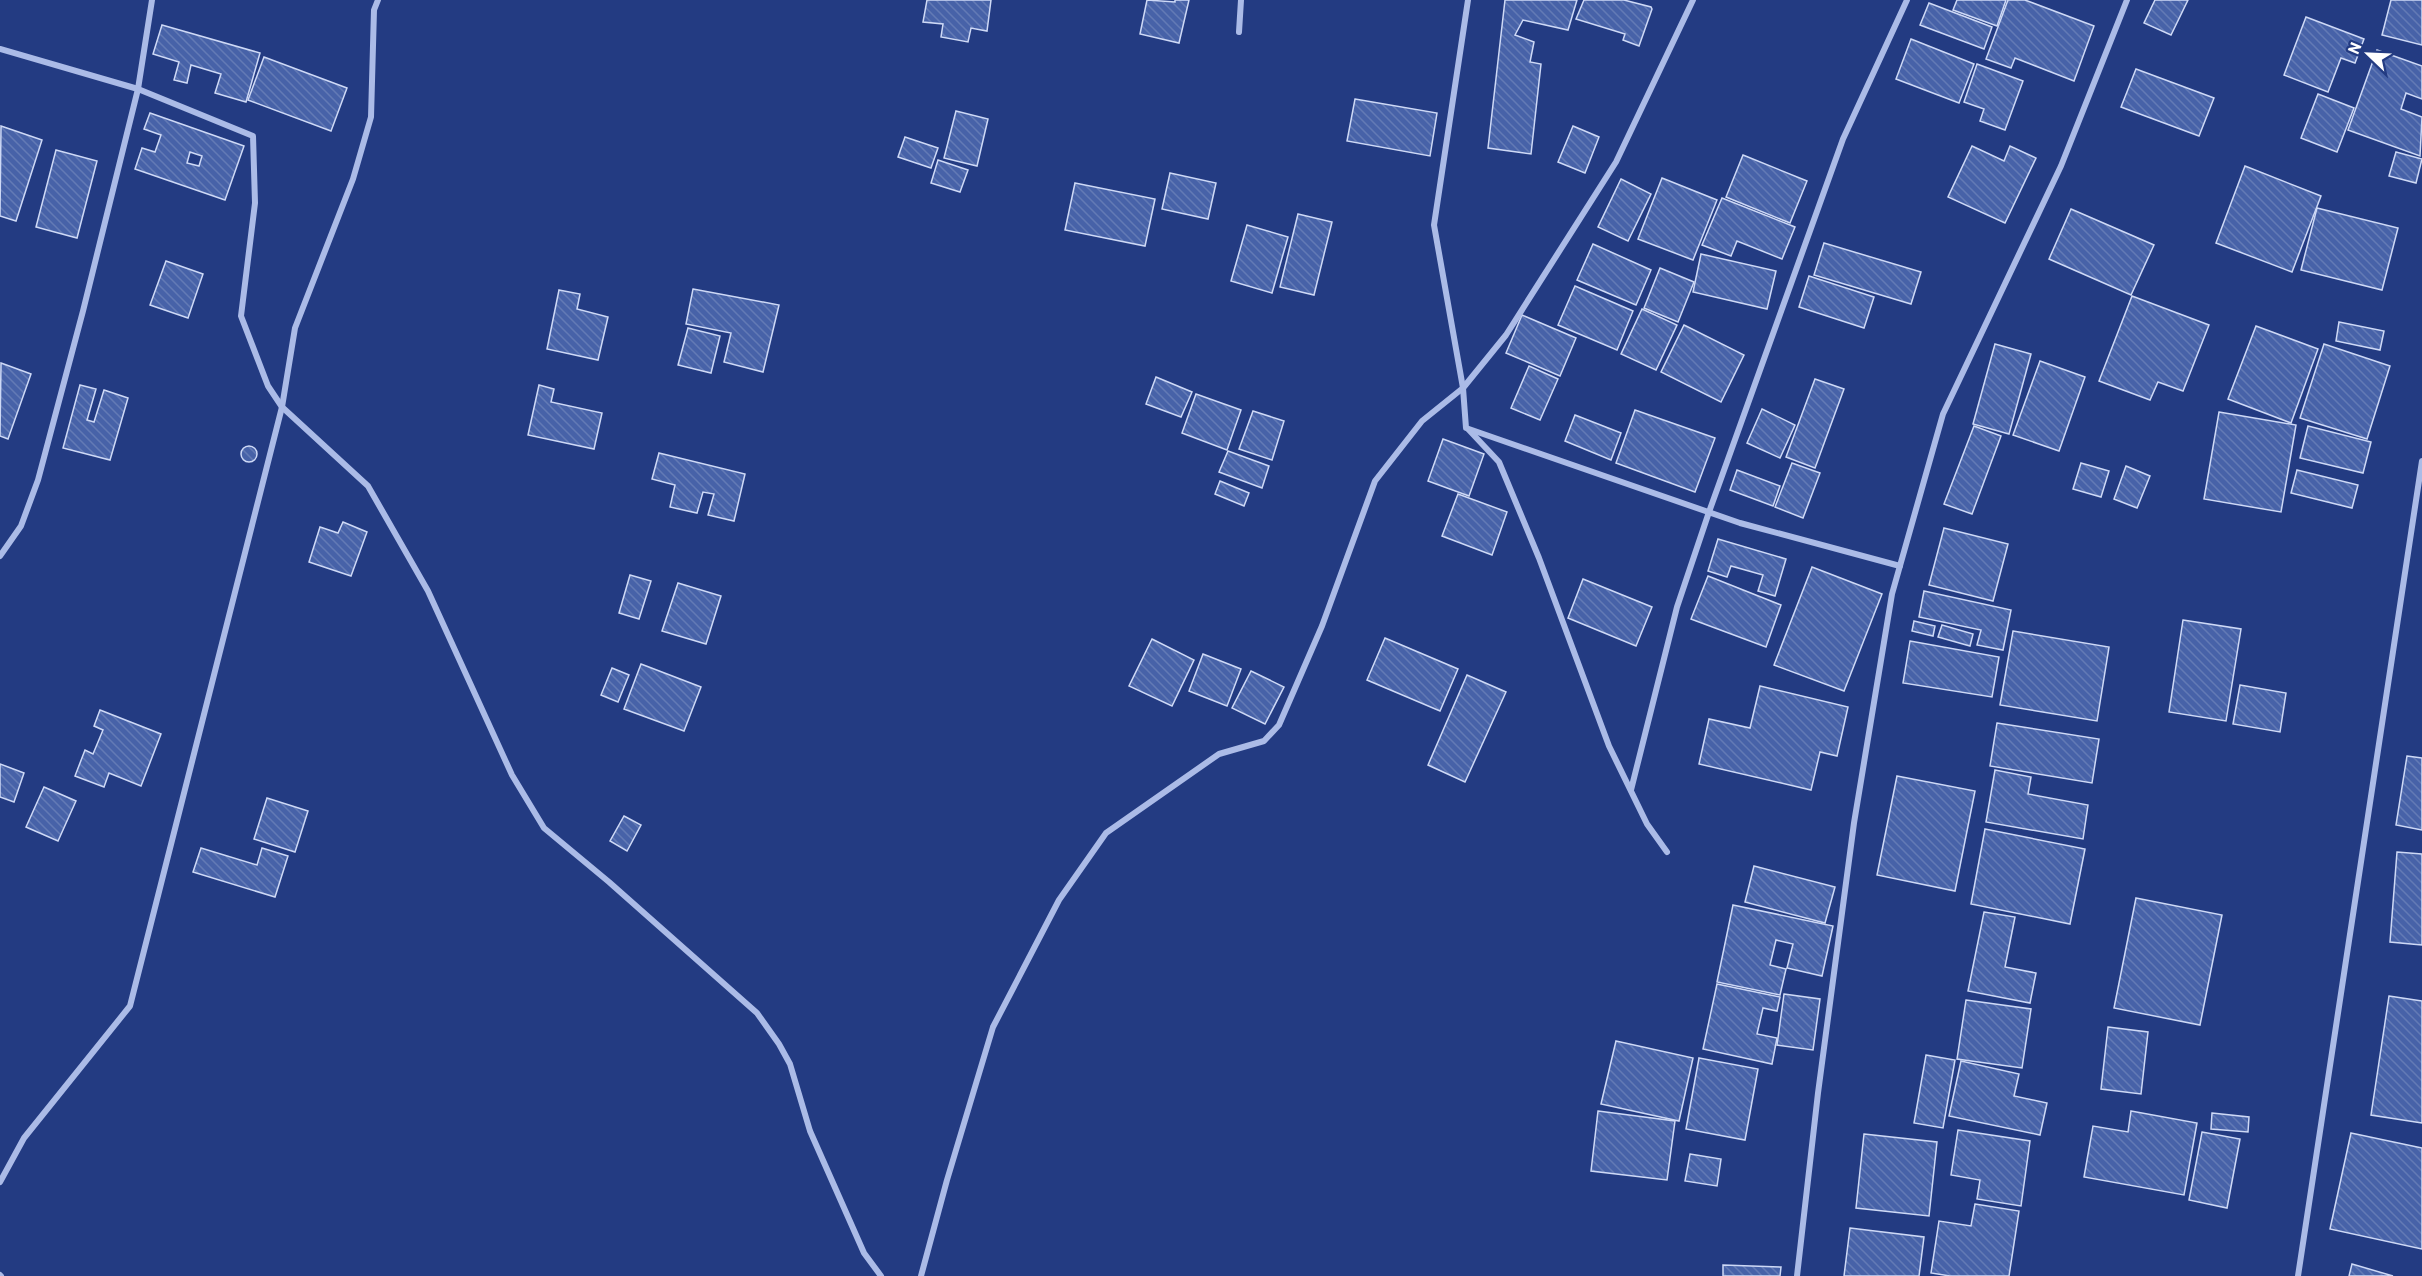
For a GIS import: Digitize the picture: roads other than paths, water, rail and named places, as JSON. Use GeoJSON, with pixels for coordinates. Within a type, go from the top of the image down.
{"type":"FeatureCollection","features":[{"type":"Feature","properties":{"kind":"street"},"geometry":{"type":"LineString","coordinates":[[0,556],[21,526],[38,480],[138,89],[152,0]]}},
{"type":"Feature","properties":{"kind":"street"},"geometry":{"type":"LineString","coordinates":[[0,1182],[24,1138],[130,1006],[282,407],[295,328],[353,179],[371,117],[374,10],[378,0]]}},
{"type":"Feature","properties":{"kind":"street"},"geometry":{"type":"LineString","coordinates":[[1239,32],[1241,0]]}},
{"type":"Feature","properties":{"kind":"street"},"geometry":{"type":"LineString","coordinates":[[1468,0],[1434,225],[1463,388],[1466,428],[1499,462],[1539,558],[1609,746],[1647,824],[1667,852]]}},
{"type":"Feature","properties":{"kind":"street"},"geometry":{"type":"LineString","coordinates":[[921,1276],[993,1027],[1059,900],[1106,834],[1219,754],[1264,741],[1279,725],[1322,626],[1375,481],[1422,421],[1463,388],[1506,335],[1616,162],[1693,0]]}},
{"type":"Feature","properties":{"kind":"street"},"geometry":{"type":"LineString","coordinates":[[1630,790],[1677,607],[1774,326],[1843,139],[1907,0]]}},
{"type":"Feature","properties":{"kind":"street"},"geometry":{"type":"LineString","coordinates":[[1797,1276],[1818,1093],[1854,823],[1892,594],[1943,414],[2061,166],[2127,0]]}},
{"type":"Feature","properties":{"kind":"street"},"geometry":{"type":"LineString","coordinates":[[0,49],[138,89],[253,136],[255,204],[241,316],[268,386],[282,407],[368,486],[428,591],[512,775],[544,828],[609,882],[757,1013],[779,1044],[790,1064],[810,1131],[864,1253],[881,1276]]}},
{"type":"Feature","properties":{"kind":"street"},"geometry":{"type":"LineString","coordinates":[[1466,428],[1740,523],[1900,566]]}},
{"type":"Feature","properties":{"kind":"street"},"geometry":{"type":"LineString","coordinates":[[2298,1276],[2422,460]]}}]}
